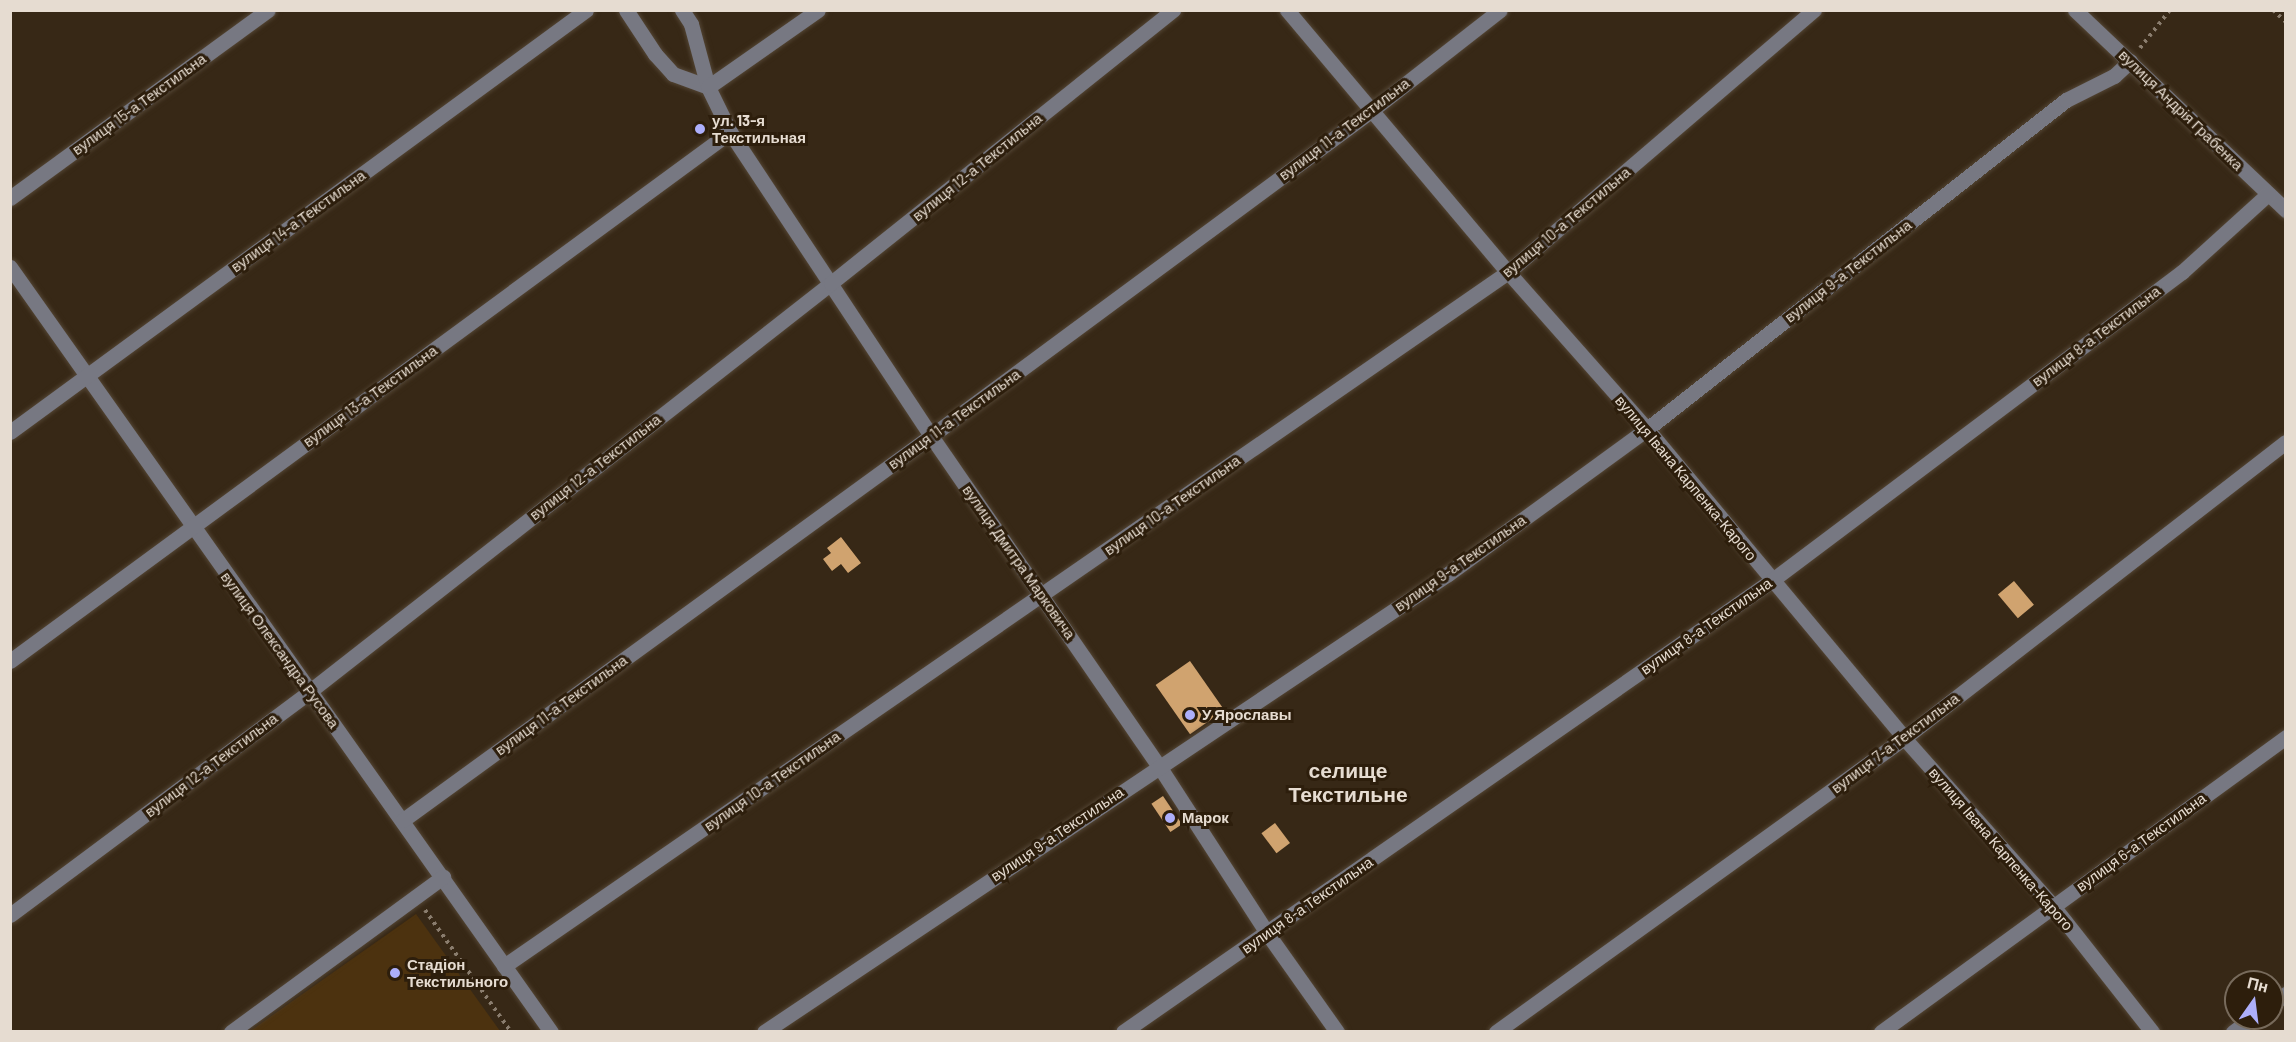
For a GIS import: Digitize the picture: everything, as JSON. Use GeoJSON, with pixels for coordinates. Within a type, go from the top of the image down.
{"type":"FeatureCollection","features":[{"type":"Feature","properties":{"kind":"street","name":"вулиця 15-а Текстильна"},"geometry":{"type":"LineString","coordinates":[[10,198],[268,10]]}},
{"type":"Feature","properties":{"kind":"street","name":"вулиця 14-а Текстильна"},"geometry":{"type":"LineString","coordinates":[[10,432],[586,10]]}},
{"type":"Feature","properties":{"kind":"street"},"geometry":{"type":"LineString","coordinates":[[626,10],[655,54],[673,74],[708,87],[818,10]]}},
{"type":"Feature","properties":{"kind":"street","name":"вулиця Дмитра Марковича"},"geometry":{"type":"LineString","coordinates":[[682,10],[691,24],[708,87],[730,132],[931,436],[1159,766],[1267,933],[1337,1032]]}},
{"type":"Feature","properties":{"kind":"street","name":"вулиця 12-а Текстильна"},"geometry":{"type":"LineString","coordinates":[[10,915],[310,691],[831,283],[1173,10]]}},
{"type":"Feature","properties":{"kind":"street","name":"вулиця Івана Карпенка-Карого"},"geometry":{"type":"LineString","coordinates":[[1287,10],[1508,272],[1647,429],[1771,581],[1904,738],[2053,906],[2152,1032]]}},
{"type":"Feature","properties":{"kind":"street","name":"вулиця 11-а Текстильна"},"geometry":{"type":"LineString","coordinates":[[403,820],[931,436],[1372,110],[1500,10]]}},
{"type":"Feature","properties":{"kind":"street","name":"вулиця 10-а Текстильна"},"geometry":{"type":"LineString","coordinates":[[504,966],[1508,272],[1814,10]]}},
{"type":"Feature","properties":{"kind":"street","name":"вулиця Андрія Грабенка"},"geometry":{"type":"LineString","coordinates":[[2075,10],[2286,210]]}},
{"type":"Feature","properties":{"kind":"street","name":"вулиця 9-а Текстильна"},"geometry":{"type":"LineString","coordinates":[[764,1032],[1448,574],[1647,429],[2066,100],[2114,76],[2130,61]]}},
{"type":"Feature","properties":{"kind":"street","name":"вулиця 13-а Текстильна"},"geometry":{"type":"LineString","coordinates":[[10,661],[730,132]]}},
{"type":"Feature","properties":{"kind":"street","name":"вулиця 8-а Текстильна"},"geometry":{"type":"LineString","coordinates":[[1123,1032],[1771,581],[2182,272],[2268,194]]}},
{"type":"Feature","properties":{"kind":"street","name":"вулиця Олександра Русова"},"geometry":{"type":"LineString","coordinates":[[10,267],[551,1032]]}},
{"type":"Feature","properties":{"kind":"street","name":"вулиця 7-а Текстильна"},"geometry":{"type":"LineString","coordinates":[[1496,1032],[1904,738],[2286,442]]}},
{"type":"Feature","properties":{"kind":"street","name":"вулиця 6-а Текстильна"},"geometry":{"type":"LineString","coordinates":[[1881,1032],[2286,737]]}},
{"type":"Feature","properties":{"kind":"street"},"geometry":{"type":"LineString","coordinates":[[231,1032],[442,877]]}},
{"type":"Feature","properties":{"kind":"path"},"geometry":{"type":"LineString","coordinates":[[2130,61],[2170,10]]}},
{"type":"Feature","properties":{"kind":"path"},"geometry":{"type":"LineString","coordinates":[[2273,10],[2286,22]]}},
{"type":"Feature","properties":{"kind":"path"},"geometry":{"type":"LineString","coordinates":[[415,897],[511,1032]]}},
{"type":"Feature","properties":{"kind":"shaded area","name":"Стадіон Текстильного"},"geometry":{"type":"Polygon","coordinates":[[[416,914],[500,1031],[250,1031],[416,914]]]}},
{"type":"Feature","properties":{"kind":"building"},"geometry":{"type":"Polygon","coordinates":[[[841,537],[861,563],[848,573],[841,564],[832,571],[823,559],[831,553],[827,548],[841,537]]]}},
{"type":"Feature","properties":{"kind":"building"},"geometry":{"type":"Polygon","coordinates":[[[2014,581],[2034,605],[2018,618],[1998,594],[2014,581]]]}},
{"type":"Feature","properties":{"kind":"building"},"geometry":{"type":"Polygon","coordinates":[[[1190,661],[1224,710],[1190,734],[1156,685],[1190,661]]]}},
{"type":"Feature","properties":{"kind":"building"},"geometry":{"type":"Polygon","coordinates":[[[1163,796],[1182,824],[1170,832],[1151,804],[1163,796]]]}},
{"type":"Feature","properties":{"kind":"building"},"geometry":{"type":"Polygon","coordinates":[[[1275,823],[1290,843],[1276,853],[1261,833],[1275,823]]]}},
{"type":"Feature","properties":{"kind":"place","name":"ул. 13-я Текстильная"},"geometry":{"type":"Point","coordinates":[700,129]}},
{"type":"Feature","properties":{"kind":"place","name":"У Ярославы"},"geometry":{"type":"Point","coordinates":[1190,715]}},
{"type":"Feature","properties":{"kind":"place","name":"Марок"},"geometry":{"type":"Point","coordinates":[1170,818]}},
{"type":"Feature","properties":{"kind":"place","name":"Стадіон Текстильного"},"geometry":{"type":"Point","coordinates":[395,973]}},
{"type":"Feature","properties":{"kind":"district","name":"селище Текстильне"},"geometry":{"type":"Point","coordinates":[1348,782]}}]}
